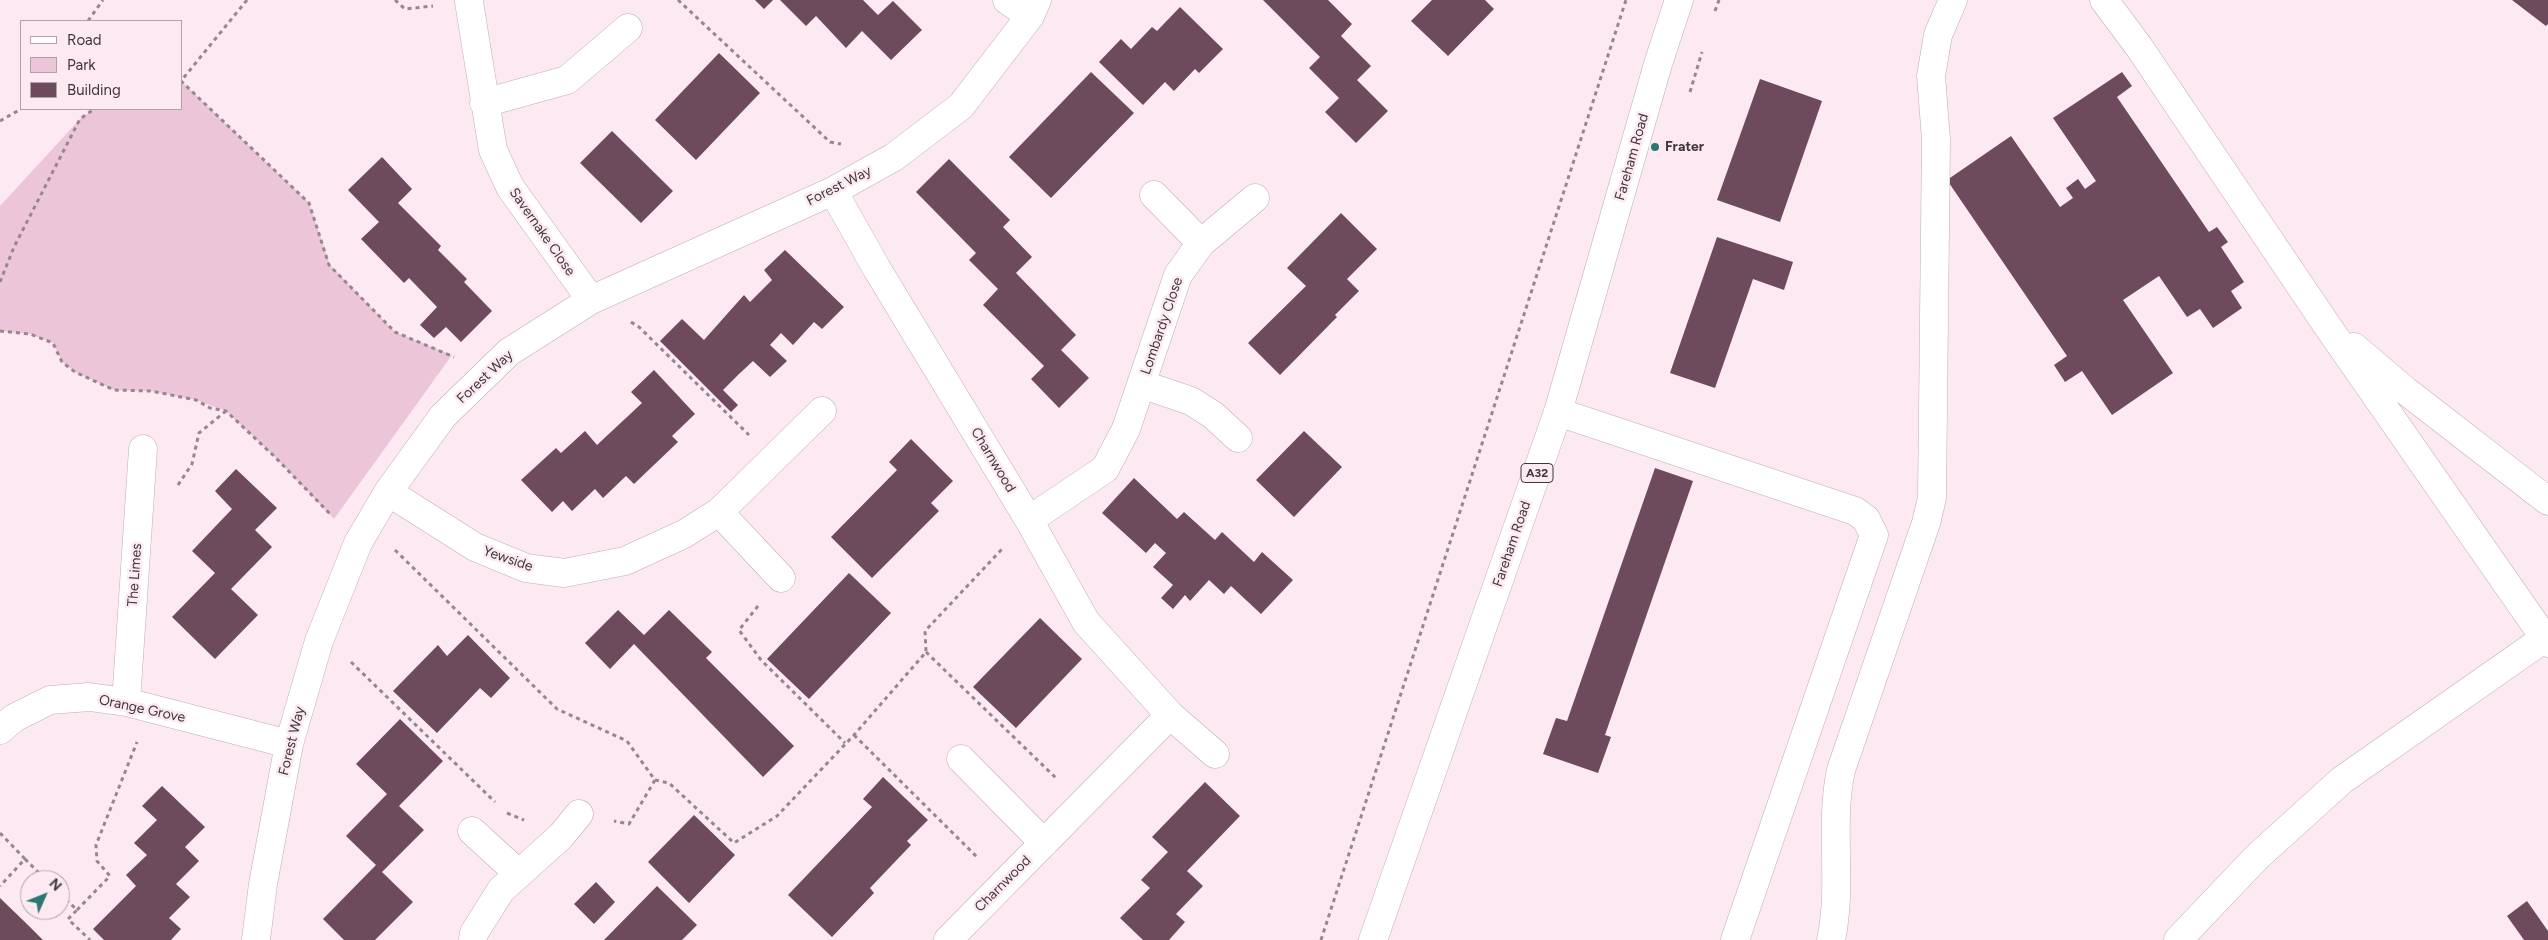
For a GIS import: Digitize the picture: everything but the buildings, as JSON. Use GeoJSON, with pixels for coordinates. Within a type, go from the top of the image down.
{"type":"FeatureCollection","features":[{"type":"Feature","properties":{"kind":"street"},"geometry":{"type":"LineString","coordinates":[[1007,0],[1034,8]]}},
{"type":"Feature","properties":{"kind":"street","name":"Fareham Road"},"geometry":{"type":"LineString","coordinates":[[1373,940],[1558,412],[1679,0]]}},
{"type":"Feature","properties":{"kind":"street"},"geometry":{"type":"LineString","coordinates":[[1933,0],[1935,47]]}},
{"type":"Feature","properties":{"kind":"street"},"geometry":{"type":"LineString","coordinates":[[1830,940],[1835,916],[1837,799],[1841,770],[1926,523],[1932,498],[1936,139],[1931,76],[1935,47],[1942,22],[1953,0]]}},
{"type":"Feature","properties":{"kind":"street"},"geometry":{"type":"LineString","coordinates":[[2104,0],[2138,46],[2320,315],[2546,641],[2342,780],[2258,857],[2178,940]]}},
{"type":"Feature","properties":{"kind":"street","name":"Savernake Close"},"geometry":{"type":"LineString","coordinates":[[469,2],[484,103],[494,150],[510,188],[591,300]]}},
{"type":"Feature","properties":{"kind":"street","name":"Forest Way"},"geometry":{"type":"LineString","coordinates":[[256,940],[263,884],[289,744],[319,641],[358,543],[388,492],[443,416],[509,352],[591,300],[833,191],[894,157],[961,106],[1034,8]]}},
{"type":"Feature","properties":{"kind":"street"},"geometry":{"type":"LineString","coordinates":[[484,103],[567,80],[628,28]]}},
{"type":"Feature","properties":{"kind":"street","name":"Charnwood"},"geometry":{"type":"LineString","coordinates":[[833,191],[877,270],[1029,520],[1086,622],[1170,715],[1215,754]]}},
{"type":"Feature","properties":{"kind":"street"},"geometry":{"type":"LineString","coordinates":[[1154,195],[1201,244]]}},
{"type":"Feature","properties":{"kind":"street","name":"Lombardy Close"},"geometry":{"type":"LineString","coordinates":[[1029,520],[1105,469],[1126,430],[1178,275],[1201,244],[1255,198]]}},
{"type":"Feature","properties":{"kind":"street"},"geometry":{"type":"LineString","coordinates":[[2320,315],[2377,368],[2548,501]]}},
{"type":"Feature","properties":{"kind":"street","name":"Lombardy Close"},"geometry":{"type":"LineString","coordinates":[[1141,384],[1191,402],[1213,415],[1238,438]]}},
{"type":"Feature","properties":{"kind":"street","name":"Yewside"},"geometry":{"type":"LineString","coordinates":[[388,492],[475,547],[526,568],[564,573],[624,561],[684,534],[719,512],[822,411]]}},
{"type":"Feature","properties":{"kind":"street"},"geometry":{"type":"LineString","coordinates":[[1558,412],[1855,511],[1866,519],[1874,536],[1735,940]]}},
{"type":"Feature","properties":{"kind":"street","name":"The Limes"},"geometry":{"type":"LineString","coordinates":[[138,706],[143,449]]}},
{"type":"Feature","properties":{"kind":"street"},"geometry":{"type":"LineString","coordinates":[[719,512],[781,578]]}},
{"type":"Feature","properties":{"kind":"street","name":"Orange Grove"},"geometry":{"type":"LineString","coordinates":[[0,730],[14,718],[50,700],[89,698],[138,706],[289,744]]}},
{"type":"Feature","properties":{"kind":"street","name":"Charnwood"},"geometry":{"type":"LineString","coordinates":[[963,935],[1004,883],[1170,715]]}},
{"type":"Feature","properties":{"kind":"street"},"geometry":{"type":"LineString","coordinates":[[961,759],[1044,843]]}},
{"type":"Feature","properties":{"kind":"street"},"geometry":{"type":"LineString","coordinates":[[473,940],[474,933],[501,890],[561,836],[579,814]]}},
{"type":"Feature","properties":{"kind":"street"},"geometry":{"type":"LineString","coordinates":[[472,831],[519,874]]}},
{"type":"Feature","properties":{"kind":"path"},"geometry":{"type":"LineString","coordinates":[[89,20],[103,0]]}},
{"type":"Feature","properties":{"kind":"path"},"geometry":{"type":"LineString","coordinates":[[182,80],[246,0]]}},
{"type":"Feature","properties":{"kind":"path"},"geometry":{"type":"LineString","coordinates":[[395,0],[405,10],[469,2]]}},
{"type":"Feature","properties":{"kind":"path"},"geometry":{"type":"LineString","coordinates":[[678,0],[830,142],[894,157]]}},
{"type":"Feature","properties":{"kind":"path"},"geometry":{"type":"LineString","coordinates":[[1321,940],[1626,0]]}},
{"type":"Feature","properties":{"kind":"path"},"geometry":{"type":"LineString","coordinates":[[182,82],[309,203],[330,265],[395,332],[452,355],[478,382]]}},
{"type":"Feature","properties":{"kind":"path"},"geometry":{"type":"LineString","coordinates":[[0,121],[20,110]]}},
{"type":"Feature","properties":{"kind":"path"},"geometry":{"type":"LineString","coordinates":[[0,282],[14,247],[80,119],[93,110]]}},
{"type":"Feature","properties":{"kind":"path"},"geometry":{"type":"LineString","coordinates":[[591,300],[639,327],[774,459]]}},
{"type":"Feature","properties":{"kind":"path"},"geometry":{"type":"LineString","coordinates":[[0,331],[30,334],[53,343],[62,362],[76,372],[114,390],[151,391],[196,400],[210,408],[226,411],[274,456],[358,543],[393,548],[558,709],[626,741],[655,780],[669,783],[734,843],[777,816],[854,735],[926,652]]}},
{"type":"Feature","properties":{"kind":"path"},"geometry":{"type":"LineString","coordinates":[[176,489],[192,464],[199,433],[226,411]]}},
{"type":"Feature","properties":{"kind":"path"},"geometry":{"type":"LineString","coordinates":[[1029,520],[925,630],[926,652],[1083,803]]}},
{"type":"Feature","properties":{"kind":"path"},"geometry":{"type":"LineString","coordinates":[[781,578],[739,630],[761,660],[845,744]]}},
{"type":"Feature","properties":{"kind":"path"},"geometry":{"type":"LineString","coordinates":[[319,641],[353,663],[507,813],[561,836]]}},
{"type":"Feature","properties":{"kind":"path"},"geometry":{"type":"LineString","coordinates":[[90,940],[68,919],[110,876],[97,861],[96,845],[138,706]]}},
{"type":"Feature","properties":{"kind":"path"},"geometry":{"type":"LineString","coordinates":[[854,735],[1004,883]]}},
{"type":"Feature","properties":{"kind":"path"},"geometry":{"type":"LineString","coordinates":[[579,814],[629,824],[655,780]]}},
{"type":"Feature","properties":{"kind":"path"},"geometry":{"type":"LineString","coordinates":[[0,833],[36,870]]}},
{"type":"Feature","properties":{"kind":"path"},"geometry":{"type":"LineString","coordinates":[[0,886],[25,859]]}},
{"type":"Feature","properties":{"kind":"path"},"geometry":{"type":"LineString","coordinates":[[70,903],[77,910]]}},
{"type":"Feature","properties":{"kind":"green space"},"geometry":{"type":"Polygon","coordinates":[[[182,82],[309,203],[330,265],[395,332],[452,355],[334,519],[274,456],[226,411],[196,400],[151,391],[114,390],[75,372],[62,362],[53,343],[30,334],[0,331],[0,206],[80,119],[93,110],[182,110],[182,82]]]}},
{"type":"Feature","properties":{"kind":"place","name":"Frater"},"geometry":{"type":"Point","coordinates":[1655,147]}}]}
